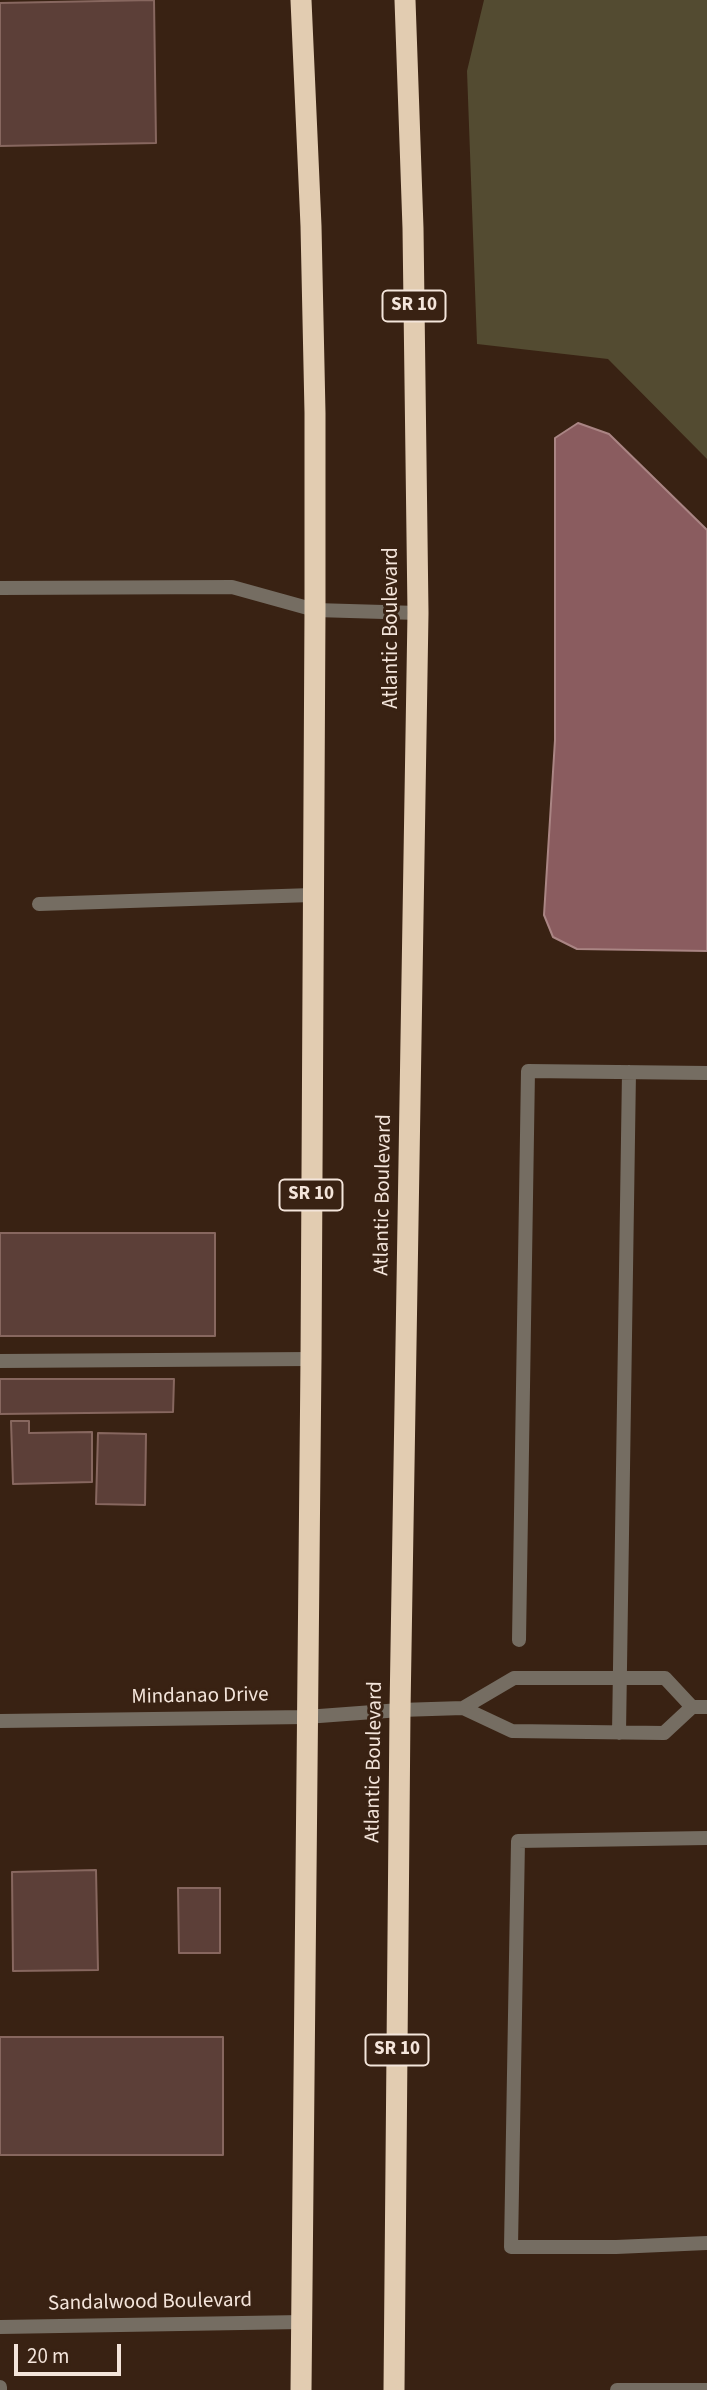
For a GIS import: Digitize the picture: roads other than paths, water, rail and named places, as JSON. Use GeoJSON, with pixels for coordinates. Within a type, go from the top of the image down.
{"type":"FeatureCollection","features":[{"type":"Feature","properties":{"kind":"highway","name":"SR 10"},"geometry":{"type":"LineString","coordinates":[[301,0],[311,226],[315,413],[311,1359],[301,2390]]}},
{"type":"Feature","properties":{"kind":"highway","name":"Atlantic Boulevard"},"geometry":{"type":"LineString","coordinates":[[394,2390],[400,1710],[418,613],[413,228],[405,0]]}},
{"type":"Feature","properties":{"kind":"street"},"geometry":{"type":"LineString","coordinates":[[0,588],[232,587],[315,610],[418,613]]}},
{"type":"Feature","properties":{"kind":"street"},"geometry":{"type":"LineString","coordinates":[[39,904],[312,895]]}},
{"type":"Feature","properties":{"kind":"street"},"geometry":{"type":"LineString","coordinates":[[519,1640],[528,1071],[707,1073]]}},
{"type":"Feature","properties":{"kind":"street"},"geometry":{"type":"LineString","coordinates":[[619,1732],[629,1072]]}},
{"type":"Feature","properties":{"kind":"street"},"geometry":{"type":"LineString","coordinates":[[0,1361],[311,1359]]}},
{"type":"Feature","properties":{"kind":"street"},"geometry":{"type":"LineString","coordinates":[[463,1708],[514,1678],[665,1678],[692,1707]]}},
{"type":"Feature","properties":{"kind":"street"},"geometry":{"type":"LineString","coordinates":[[463,1708],[512,1731],[664,1733],[692,1707],[707,1707]]}},
{"type":"Feature","properties":{"kind":"street","name":"Mindanao Drive"},"geometry":{"type":"LineString","coordinates":[[0,1721],[306,1717],[463,1708]]}},
{"type":"Feature","properties":{"kind":"street"},"geometry":{"type":"LineString","coordinates":[[707,1838],[518,1841],[511,2248],[616,2248],[707,2243]]}},
{"type":"Feature","properties":{"kind":"street","name":"Sandalwood Boulevard"},"geometry":{"type":"LineString","coordinates":[[0,2327],[302,2322]]}},
{"type":"Feature","properties":{"kind":"street"},"geometry":{"type":"LineString","coordinates":[[617,2390],[707,2390]]}}]}
